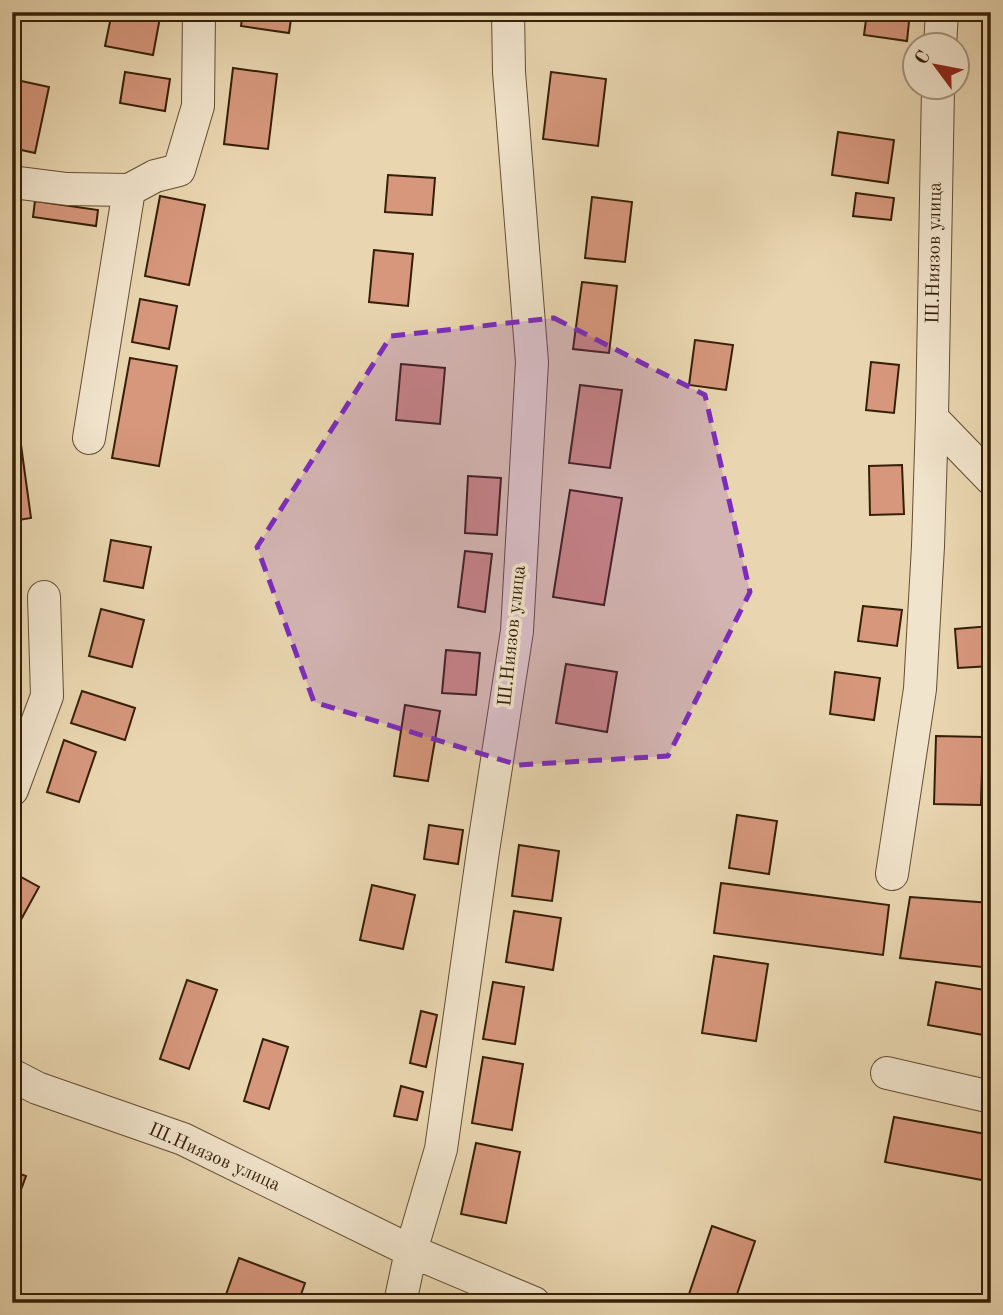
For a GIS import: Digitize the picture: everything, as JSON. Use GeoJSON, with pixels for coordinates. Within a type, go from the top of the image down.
{"type":"FeatureCollection","features":[{"type":"Feature","properties":{"kind":"street"},"geometry":{"type":"LineString","coordinates":[[12,182],[67,189],[129,190],[155,176],[179,170],[198,106],[199,12]]}},
{"type":"Feature","properties":{"kind":"street","name":"Ш.Ниязов улица"},"geometry":{"type":"LineString","coordinates":[[400,1303],[411,1251],[441,1149],[517,631],[532,362],[509,72],[508,12]]}},
{"type":"Feature","properties":{"kind":"street"},"geometry":{"type":"LineString","coordinates":[[941,32],[942,12]]}},
{"type":"Feature","properties":{"kind":"street","name":"Ш.Ниязов улица"},"geometry":{"type":"LineString","coordinates":[[891,874],[920,689],[932,418],[938,102]]}},
{"type":"Feature","properties":{"kind":"street"},"geometry":{"type":"LineString","coordinates":[[89,438],[129,190]]}},
{"type":"Feature","properties":{"kind":"street"},"geometry":{"type":"LineString","coordinates":[[932,418],[991,479]]}},
{"type":"Feature","properties":{"kind":"street"},"geometry":{"type":"LineString","coordinates":[[12,790],[47,696],[44,597]]}},
{"type":"Feature","properties":{"kind":"street"},"geometry":{"type":"LineString","coordinates":[[887,1073],[991,1097]]}},
{"type":"Feature","properties":{"kind":"street","name":"Ш.Ниязов улица"},"geometry":{"type":"LineString","coordinates":[[12,1076],[37,1088],[183,1139],[411,1251],[534,1303]]}},
{"type":"Feature","properties":{"kind":"highlighted area"},"geometry":{"type":"Polygon","coordinates":[[[554,318],[705,395],[750,592],[668,756],[518,765],[314,702],[257,547],[391,336],[554,318]]]}},
{"type":"Feature","properties":{"kind":"building"},"geometry":{"type":"Polygon","coordinates":[[[112,12],[161,12],[153,55],[105,46],[112,12]]]}},
{"type":"Feature","properties":{"kind":"building"},"geometry":{"type":"Polygon","coordinates":[[[243,12],[292,12],[289,33],[241,26],[243,12]]]}},
{"type":"Feature","properties":{"kind":"building"},"geometry":{"type":"Polygon","coordinates":[[[867,12],[910,12],[908,32],[902,32],[902,40],[864,35],[867,12]]]}},
{"type":"Feature","properties":{"kind":"building"},"geometry":{"type":"Polygon","coordinates":[[[233,68],[277,74],[268,149],[224,144],[233,68]]]}},
{"type":"Feature","properties":{"kind":"building"},"geometry":{"type":"Polygon","coordinates":[[[125,72],[170,79],[165,111],[120,103],[125,72]]]}},
{"type":"Feature","properties":{"kind":"building"},"geometry":{"type":"Polygon","coordinates":[[[551,72],[606,79],[598,146],[543,139],[551,72]]]}},
{"type":"Feature","properties":{"kind":"building"},"geometry":{"type":"Polygon","coordinates":[[[12,79],[49,87],[35,153],[12,148],[12,79]]]}},
{"type":"Feature","properties":{"kind":"building"},"geometry":{"type":"Polygon","coordinates":[[[838,132],[894,140],[888,183],[832,175],[838,132]]]}},
{"type":"Feature","properties":{"kind":"building"},"geometry":{"type":"Polygon","coordinates":[[[388,175],[435,178],[432,215],[385,212],[388,175]]]}},
{"type":"Feature","properties":{"kind":"building"},"geometry":{"type":"Polygon","coordinates":[[[856,193],[894,198],[891,220],[853,216],[856,193]]]}},
{"type":"Feature","properties":{"kind":"building"},"geometry":{"type":"Polygon","coordinates":[[[160,196],[205,205],[189,285],[145,276],[160,196]]]}},
{"type":"Feature","properties":{"kind":"building"},"geometry":{"type":"Polygon","coordinates":[[[592,197],[632,202],[625,262],[585,258],[592,197]]]}},
{"type":"Feature","properties":{"kind":"building"},"geometry":{"type":"Polygon","coordinates":[[[12,198],[21,199],[12,252],[12,198]]]}},
{"type":"Feature","properties":{"kind":"building"},"geometry":{"type":"Polygon","coordinates":[[[35,201],[98,210],[96,226],[33,217],[35,201]]]}},
{"type":"Feature","properties":{"kind":"building"},"geometry":{"type":"Polygon","coordinates":[[[374,250],[413,254],[408,306],[369,302],[374,250]]]}},
{"type":"Feature","properties":{"kind":"building"},"geometry":{"type":"Polygon","coordinates":[[[582,282],[617,286],[609,353],[573,349],[582,282]]]}},
{"type":"Feature","properties":{"kind":"building"},"geometry":{"type":"Polygon","coordinates":[[[140,299],[177,306],[169,349],[132,342],[140,299]]]}},
{"type":"Feature","properties":{"kind":"building"},"geometry":{"type":"Polygon","coordinates":[[[695,340],[733,345],[726,390],[689,385],[695,340]]]}},
{"type":"Feature","properties":{"kind":"building"},"geometry":{"type":"Polygon","coordinates":[[[130,358],[177,366],[159,466],[112,458],[130,358]]]}},
{"type":"Feature","properties":{"kind":"building"},"geometry":{"type":"Polygon","coordinates":[[[871,362],[899,365],[894,413],[866,410],[871,362]]]}},
{"type":"Feature","properties":{"kind":"building"},"geometry":{"type":"Polygon","coordinates":[[[401,364],[445,368],[440,424],[396,420],[401,364]]]}},
{"type":"Feature","properties":{"kind":"building"},"geometry":{"type":"Polygon","coordinates":[[[580,385],[622,390],[610,468],[569,463],[580,385]]]}},
{"type":"Feature","properties":{"kind":"building"},"geometry":{"type":"Polygon","coordinates":[[[21,445],[31,518],[12,521],[12,446],[21,445]]]}},
{"type":"Feature","properties":{"kind":"building"},"geometry":{"type":"Polygon","coordinates":[[[902,465],[904,514],[870,515],[869,466],[902,465]]]}},
{"type":"Feature","properties":{"kind":"building"},"geometry":{"type":"Polygon","coordinates":[[[468,476],[501,478],[497,535],[465,533],[468,476]]]}},
{"type":"Feature","properties":{"kind":"building"},"geometry":{"type":"Polygon","coordinates":[[[570,490],[622,498],[604,605],[553,597],[570,490]]]}},
{"type":"Feature","properties":{"kind":"building"},"geometry":{"type":"Polygon","coordinates":[[[111,540],[151,547],[143,588],[104,581],[111,540]]]}},
{"type":"Feature","properties":{"kind":"building"},"geometry":{"type":"Polygon","coordinates":[[[465,551],[492,554],[485,612],[458,607],[465,551]]]}},
{"type":"Feature","properties":{"kind":"building"},"geometry":{"type":"Polygon","coordinates":[[[863,606],[902,610],[897,646],[858,641],[863,606]]]}},
{"type":"Feature","properties":{"kind":"building"},"geometry":{"type":"Polygon","coordinates":[[[101,609],[144,620],[132,667],[89,656],[101,609]]]}},
{"type":"Feature","properties":{"kind":"building"},"geometry":{"type":"Polygon","coordinates":[[[991,626],[991,666],[958,668],[955,629],[991,626]]]}},
{"type":"Feature","properties":{"kind":"building"},"geometry":{"type":"Polygon","coordinates":[[[446,650],[480,653],[476,695],[442,693],[446,650]]]}},
{"type":"Feature","properties":{"kind":"building"},"geometry":{"type":"Polygon","coordinates":[[[566,664],[617,672],[607,732],[556,723],[566,664]]]}},
{"type":"Feature","properties":{"kind":"building"},"geometry":{"type":"Polygon","coordinates":[[[835,672],[880,678],[874,720],[830,714],[835,672]]]}},
{"type":"Feature","properties":{"kind":"building"},"geometry":{"type":"Polygon","coordinates":[[[82,691],[135,708],[125,740],[71,723],[82,691]]]}},
{"type":"Feature","properties":{"kind":"building"},"geometry":{"type":"Polygon","coordinates":[[[405,705],[440,711],[428,781],[394,776],[405,705]]]}},
{"type":"Feature","properties":{"kind":"building"},"geometry":{"type":"Polygon","coordinates":[[[936,736],[983,737],[981,805],[934,804],[936,736]]]}},
{"type":"Feature","properties":{"kind":"building"},"geometry":{"type":"Polygon","coordinates":[[[64,740],[96,752],[79,802],[47,792],[64,740]]]}},
{"type":"Feature","properties":{"kind":"building"},"geometry":{"type":"Polygon","coordinates":[[[737,815],[777,821],[769,874],[729,868],[737,815]]]}},
{"type":"Feature","properties":{"kind":"building"},"geometry":{"type":"Polygon","coordinates":[[[429,825],[463,830],[458,864],[424,859],[429,825]]]}},
{"type":"Feature","properties":{"kind":"building"},"geometry":{"type":"Polygon","coordinates":[[[519,845],[559,851],[552,901],[512,896],[519,845]]]}},
{"type":"Feature","properties":{"kind":"building"},"geometry":{"type":"Polygon","coordinates":[[[12,872],[39,887],[12,936],[12,872]]]}},
{"type":"Feature","properties":{"kind":"building"},"geometry":{"type":"Polygon","coordinates":[[[721,883],[889,905],[883,955],[714,933],[721,883]]]}},
{"type":"Feature","properties":{"kind":"building"},"geometry":{"type":"Polygon","coordinates":[[[372,885],[415,895],[403,949],[360,940],[372,885]]]}},
{"type":"Feature","properties":{"kind":"building"},"geometry":{"type":"Polygon","coordinates":[[[910,897],[991,903],[991,968],[900,958],[910,897]]]}},
{"type":"Feature","properties":{"kind":"building"},"geometry":{"type":"Polygon","coordinates":[[[514,911],[561,918],[553,970],[506,962],[514,911]]]}},
{"type":"Feature","properties":{"kind":"building"},"geometry":{"type":"Polygon","coordinates":[[[714,956],[768,964],[756,1041],[702,1033],[714,956]]]}},
{"type":"Feature","properties":{"kind":"building"},"geometry":{"type":"Polygon","coordinates":[[[187,980],[217,990],[189,1069],[160,1059],[187,980]]]}},
{"type":"Feature","properties":{"kind":"building"},"geometry":{"type":"Polygon","coordinates":[[[493,982],[524,987],[515,1044],[483,1039],[493,982]]]}},
{"type":"Feature","properties":{"kind":"building"},"geometry":{"type":"Polygon","coordinates":[[[936,982],[991,991],[989,1036],[928,1025],[936,982]]]}},
{"type":"Feature","properties":{"kind":"building"},"geometry":{"type":"Polygon","coordinates":[[[421,1011],[437,1015],[426,1067],[410,1063],[421,1011]]]}},
{"type":"Feature","properties":{"kind":"building"},"geometry":{"type":"Polygon","coordinates":[[[263,1039],[288,1047],[269,1109],[244,1101],[263,1039]]]}},
{"type":"Feature","properties":{"kind":"building"},"geometry":{"type":"Polygon","coordinates":[[[483,1057],[523,1064],[512,1130],[472,1123],[483,1057]]]}},
{"type":"Feature","properties":{"kind":"building"},"geometry":{"type":"Polygon","coordinates":[[[401,1086],[423,1092],[417,1120],[394,1116],[401,1086]]]}},
{"type":"Feature","properties":{"kind":"building"},"geometry":{"type":"Polygon","coordinates":[[[894,1117],[991,1135],[982,1180],[885,1162],[894,1117]]]}},
{"type":"Feature","properties":{"kind":"building"},"geometry":{"type":"Polygon","coordinates":[[[476,1143],[520,1152],[506,1223],[461,1214],[476,1143]]]}},
{"type":"Feature","properties":{"kind":"building"},"geometry":{"type":"Polygon","coordinates":[[[12,1171],[26,1176],[12,1214],[12,1171]]]}},
{"type":"Feature","properties":{"kind":"building"},"geometry":{"type":"Polygon","coordinates":[[[712,1226],[755,1241],[734,1303],[686,1303],[712,1226]]]}},
{"type":"Feature","properties":{"kind":"building"},"geometry":{"type":"Polygon","coordinates":[[[239,1258],[305,1283],[298,1303],[223,1303],[239,1258]]]}},
{"type":"Feature","properties":{"kind":"railway"},"geometry":{"type":"LineString","coordinates":[[988,12],[991,232]]}}]}
